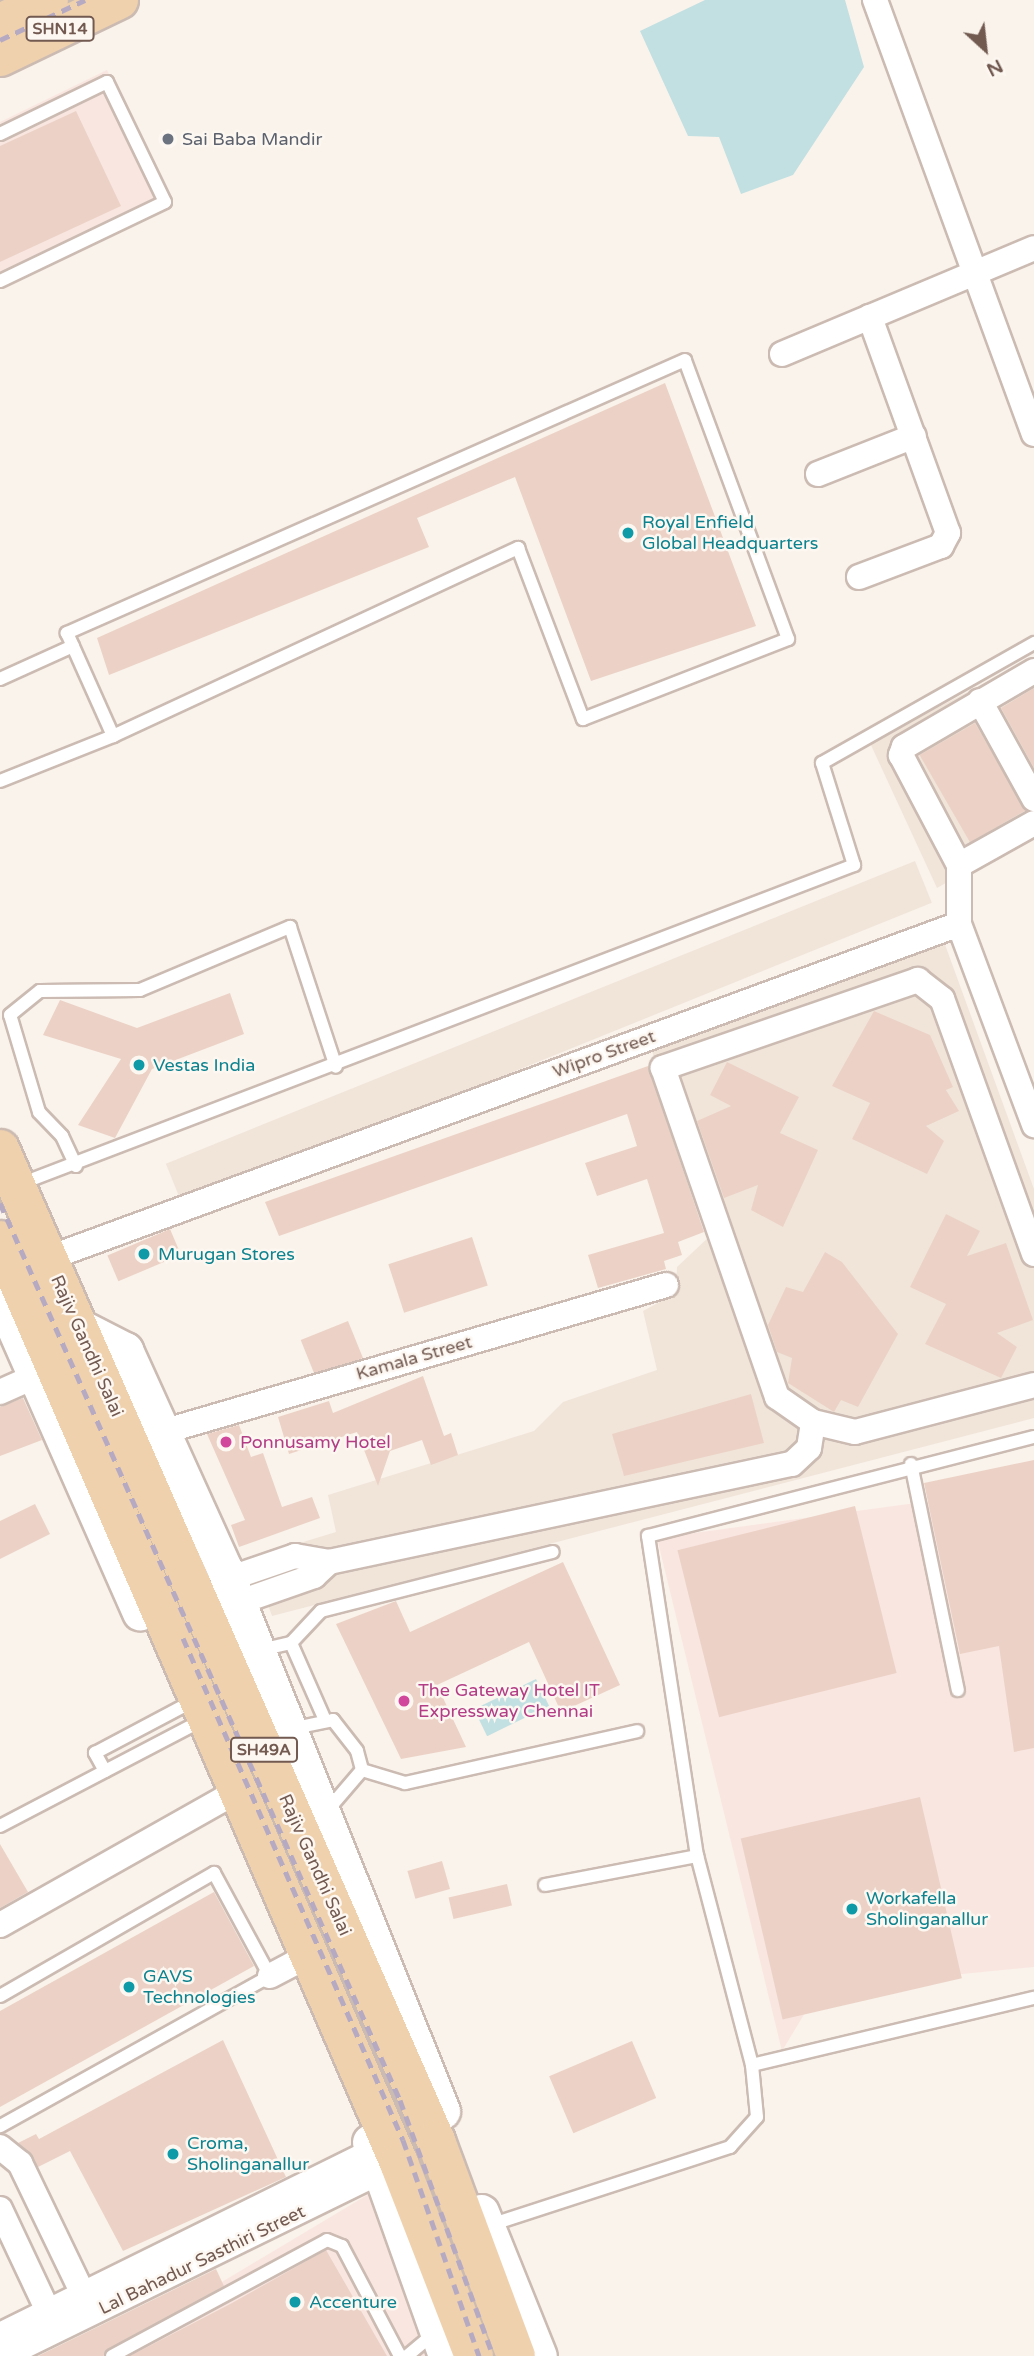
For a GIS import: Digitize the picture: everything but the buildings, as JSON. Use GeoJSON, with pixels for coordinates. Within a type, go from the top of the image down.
{"type":"FeatureCollection","features":[{"type":"Feature","properties":{"kind":"main road","name":"SHN14"},"geometry":{"type":"LineString","coordinates":[[0,23],[50,0]]}},
{"type":"Feature","properties":{"kind":"main road","name":"SHN14"},"geometry":{"type":"LineString","coordinates":[[0,57],[119,0]]}},
{"type":"Feature","properties":{"kind":"main road","name":"Rajiv Gandhi Salai"},"geometry":{"type":"LineString","coordinates":[[0,1149],[426,2117],[516,2356]]}},
{"type":"Feature","properties":{"kind":"main road","name":"Rajiv Gandhi Salai"},"geometry":{"type":"LineString","coordinates":[[0,1240],[225,1783],[276,1878],[385,2154],[474,2356]]}},
{"type":"Feature","properties":{"kind":"main road"},"geometry":{"type":"LineString","coordinates":[[225,1783],[267,1815],[279,1806],[283,1792]]}},
{"type":"Feature","properties":{"kind":"main road"},"geometry":{"type":"LineString","coordinates":[[276,1878],[285,1860],[297,1853],[313,1861]]}},
{"type":"Feature","properties":{"kind":"main road"},"geometry":{"type":"LineString","coordinates":[[385,2154],[426,2117]]}},
{"type":"Feature","properties":{"kind":"street"},"geometry":{"type":"LineString","coordinates":[[875,0],[972,275],[1034,434]]}},
{"type":"Feature","properties":{"kind":"street"},"geometry":{"type":"LineString","coordinates":[[782,354],[1034,248]]}},
{"type":"Feature","properties":{"kind":"street"},"geometry":{"type":"LineString","coordinates":[[859,577],[947,539],[914,436],[870,317]]}},
{"type":"Feature","properties":{"kind":"street"},"geometry":{"type":"LineString","coordinates":[[818,474],[914,436]]}},
{"type":"Feature","properties":{"kind":"street"},"geometry":{"type":"LineString","coordinates":[[1034,671],[979,701],[901,755],[959,865],[959,924],[1034,1125]]}},
{"type":"Feature","properties":{"kind":"street"},"geometry":{"type":"LineString","coordinates":[[979,701],[1034,799]]}},
{"type":"Feature","properties":{"kind":"street"},"geometry":{"type":"LineString","coordinates":[[959,865],[1034,822]]}},
{"type":"Feature","properties":{"kind":"street","name":"Wipro Street"},"geometry":{"type":"LineString","coordinates":[[49,1258],[959,924]]}},
{"type":"Feature","properties":{"kind":"street"},"geometry":{"type":"LineString","coordinates":[[663,1068],[918,980],[942,999],[1034,1254]]}},
{"type":"Feature","properties":{"kind":"street"},"geometry":{"type":"LineString","coordinates":[[651,1037],[778,1397],[813,1422],[855,1432],[1034,1385]]}},
{"type":"Feature","properties":{"kind":"street","name":"Kamala Street"},"geometry":{"type":"LineString","coordinates":[[162,1432],[666,1285]]}},
{"type":"Feature","properties":{"kind":"street"},"geometry":{"type":"LineString","coordinates":[[3,1308],[36,1376],[186,1716],[225,1783],[282,1970],[385,2154],[442,2343]]}},
{"type":"Feature","properties":{"kind":"street"},"geometry":{"type":"LineString","coordinates":[[80,1327],[125,1350],[162,1432],[290,1730],[539,2356]]}},
{"type":"Feature","properties":{"kind":"street"},"geometry":{"type":"LineString","coordinates":[[0,1392],[36,1376]]}},
{"type":"Feature","properties":{"kind":"street"},"geometry":{"type":"LineString","coordinates":[[232,1591],[295,1556],[329,1562],[792,1464],[809,1448],[813,1422]]}},
{"type":"Feature","properties":{"kind":"street"},"geometry":{"type":"LineString","coordinates":[[0,1925],[225,1783]]}},
{"type":"Feature","properties":{"kind":"street"},"geometry":{"type":"LineString","coordinates":[[0,2147],[20,2163],[83,2294]]}},
{"type":"Feature","properties":{"kind":"street"},"geometry":{"type":"LineString","coordinates":[[3,2326],[48,2311],[385,2154]]}},
{"type":"Feature","properties":{"kind":"street","name":"Lal Bahadur Sasthiri Street"},"geometry":{"type":"LineString","coordinates":[[4,2356],[385,2154]]}},
{"type":"Feature","properties":{"kind":"street"},"geometry":{"type":"LineString","coordinates":[[0,2209],[48,2311]]}},
{"type":"Feature","properties":{"kind":"lane"},"geometry":{"type":"LineString","coordinates":[[0,134],[107,82],[165,202],[0,281]]}},
{"type":"Feature","properties":{"kind":"lane"},"geometry":{"type":"LineString","coordinates":[[0,782],[113,736],[518,548],[583,719],[788,639],[685,360],[67,633],[113,736]]}},
{"type":"Feature","properties":{"kind":"lane"},"geometry":{"type":"LineString","coordinates":[[16,1185],[76,1166],[336,1067],[854,865],[822,763],[1034,643]]}},
{"type":"Feature","properties":{"kind":"lane"},"geometry":{"type":"LineString","coordinates":[[0,678],[73,646]]}},
{"type":"Feature","properties":{"kind":"lane"},"geometry":{"type":"LineString","coordinates":[[76,1166],[62,1136],[39,1112],[10,1015],[40,990],[140,990],[290,927],[336,1067]]}},
{"type":"Feature","properties":{"kind":"lane"},"geometry":{"type":"LineString","coordinates":[[487,2226],[730,2147],[757,2117],[752,2065],[697,1856],[644,1542],[657,1532],[911,1464],[1034,1437]]}},
{"type":"Feature","properties":{"kind":"lane"},"geometry":{"type":"LineString","coordinates":[[911,1464],[958,1690]]}},
{"type":"Feature","properties":{"kind":"lane"},"geometry":{"type":"LineString","coordinates":[[256,1651],[291,1643],[321,1611],[554,1552]]}},
{"type":"Feature","properties":{"kind":"lane"},"geometry":{"type":"LineString","coordinates":[[291,1643],[325,1720]]}},
{"type":"Feature","properties":{"kind":"lane"},"geometry":{"type":"LineString","coordinates":[[0,1826],[105,1771],[186,1716]]}},
{"type":"Feature","properties":{"kind":"lane"},"geometry":{"type":"LineString","coordinates":[[105,1771],[96,1753],[186,1716]]}},
{"type":"Feature","properties":{"kind":"lane"},"geometry":{"type":"LineString","coordinates":[[290,1730],[325,1720],[346,1728],[362,1770]]}},
{"type":"Feature","properties":{"kind":"lane"},"geometry":{"type":"LineString","coordinates":[[362,1770],[405,1783],[637,1731]]}},
{"type":"Feature","properties":{"kind":"lane"},"geometry":{"type":"LineString","coordinates":[[324,1814],[362,1770]]}},
{"type":"Feature","properties":{"kind":"lane"},"geometry":{"type":"LineString","coordinates":[[545,1885],[697,1856]]}},
{"type":"Feature","properties":{"kind":"lane"},"geometry":{"type":"LineString","coordinates":[[0,1996],[214,1873],[282,1970],[0,2126]]}},
{"type":"Feature","properties":{"kind":"lane"},"geometry":{"type":"LineString","coordinates":[[752,2065],[1034,1998]]}},
{"type":"Feature","properties":{"kind":"lane"},"geometry":{"type":"LineString","coordinates":[[112,2356],[327,2240],[342,2246],[400,2356]]}},
{"type":"Feature","properties":{"kind":"lane"},"geometry":{"type":"LineString","coordinates":[[407,2356],[442,2343]]}},
{"type":"Feature","properties":{"kind":"shaded area"},"geometry":{"type":"Polygon","coordinates":[[[107,70],[171,204],[0,286],[0,122],[107,70]]]}},
{"type":"Feature","properties":{"kind":"shaded area"},"geometry":{"type":"Polygon","coordinates":[[[1034,657],[1034,833],[937,888],[870,743],[1034,657]]]}},
{"type":"Feature","properties":{"kind":"shaded area"},"geometry":{"type":"Polygon","coordinates":[[[915,861],[932,903],[183,1205],[166,1164],[915,861]]]}},
{"type":"Feature","properties":{"kind":"shaded area"},"geometry":{"type":"Polygon","coordinates":[[[943,939],[1034,1189],[1034,1418],[272,1616],[251,1558],[336,1532],[328,1495],[534,1431],[563,1402],[657,1370],[643,1311],[676,1293],[677,1267],[711,1235],[652,1051],[943,939]]]}},
{"type":"Feature","properties":{"kind":"shaded area"},"geometry":{"type":"Polygon","coordinates":[[[1034,1487],[1034,1967],[820,1988],[782,2051],[657,1538],[1034,1487]]]}},
{"type":"Feature","properties":{"kind":"shaded area"},"geometry":{"type":"Polygon","coordinates":[[[374,2191],[431,2356],[98,2356],[374,2191]]]}},
{"type":"Feature","properties":{"kind":"water"},"geometry":{"type":"Polygon","coordinates":[[[705,0],[845,0],[864,67],[793,175],[741,194],[719,137],[688,136],[640,31],[705,0]]]}},
{"type":"Feature","properties":{"kind":"water"},"geometry":{"type":"Polygon","coordinates":[[[536,1679],[549,1706],[487,1736],[474,1709],[536,1679]]]}},
{"type":"Feature","properties":{"kind":"railway"},"geometry":{"type":"LineString","coordinates":[[0,40],[85,0]]}},
{"type":"Feature","properties":{"kind":"railway"},"geometry":{"type":"LineString","coordinates":[[0,1203],[400,2100],[493,2356]]}},
{"type":"Feature","properties":{"kind":"railway"},"geometry":{"type":"LineString","coordinates":[[183,1638],[403,2140],[479,2356]]}},
{"type":"Feature","properties":{"kind":"place","name":"Sai Baba Mandir"},"geometry":{"type":"Point","coordinates":[168,139]}},
{"type":"Feature","properties":{"kind":"place","name":"Royal Enfield Global Headquarters"},"geometry":{"type":"Point","coordinates":[628,533]}},
{"type":"Feature","properties":{"kind":"place","name":"Vestas India"},"geometry":{"type":"Point","coordinates":[139,1065]}},
{"type":"Feature","properties":{"kind":"place","name":"Murugan Stores"},"geometry":{"type":"Point","coordinates":[144,1254]}},
{"type":"Feature","properties":{"kind":"place","name":"Ponnusamy Hotel"},"geometry":{"type":"Point","coordinates":[226,1442]}},
{"type":"Feature","properties":{"kind":"place","name":"The Gateway Hotel IT Expressway Chennai"},"geometry":{"type":"Point","coordinates":[404,1701]}},
{"type":"Feature","properties":{"kind":"place","name":"Workafella Sholinganallur"},"geometry":{"type":"Point","coordinates":[852,1909]}},
{"type":"Feature","properties":{"kind":"place","name":"GAVS Technologies"},"geometry":{"type":"Point","coordinates":[129,1987]}},
{"type":"Feature","properties":{"kind":"place","name":"Croma, Sholinganallur"},"geometry":{"type":"Point","coordinates":[173,2154]}},
{"type":"Feature","properties":{"kind":"place","name":"Accenture"},"geometry":{"type":"Point","coordinates":[295,2302]}}]}
